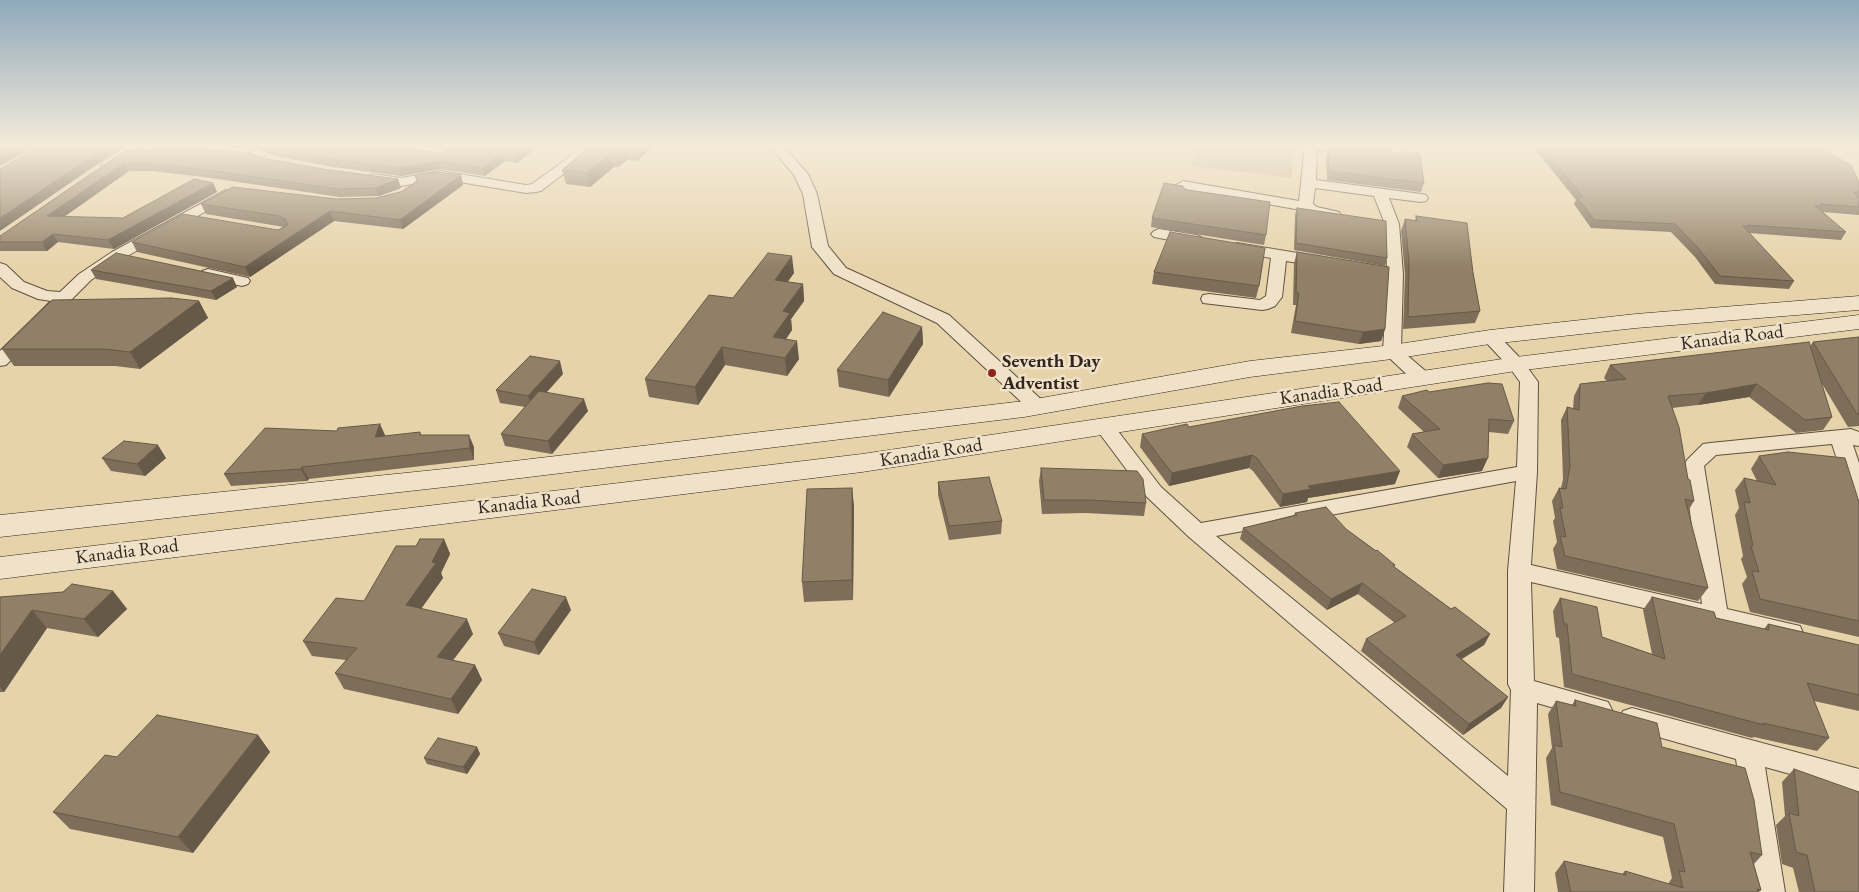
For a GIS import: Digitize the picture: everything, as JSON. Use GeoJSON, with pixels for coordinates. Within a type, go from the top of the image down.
{"type":"FeatureCollection","features":[{"type":"Feature","properties":{"kind":"main road","name":"Kanadia Road"},"geometry":{"type":"LineString","coordinates":[[0,526],[463,476],[1037,406],[1250,370],[1392,352],[1490,337],[1636,321],[1859,303]]}},
{"type":"Feature","properties":{"kind":"main road"},"geometry":{"type":"LineString","coordinates":[[1636,321],[1666,346]]}},
{"type":"Feature","properties":{"kind":"main road","name":"Kanadia Road"},"geometry":{"type":"LineString","coordinates":[[0,568],[862,463],[1516,364],[1859,322]]}},
{"type":"Feature","properties":{"kind":"main road"},"geometry":{"type":"LineString","coordinates":[[454,512],[463,476]]}},
{"type":"Feature","properties":{"kind":"street"},"geometry":{"type":"LineString","coordinates":[[0,361],[85,277],[118,255],[185,217],[239,190],[224,187]]}},
{"type":"Feature","properties":{"kind":"street"},"geometry":{"type":"LineString","coordinates":[[398,197],[412,189],[410,187]]}},
{"type":"Feature","properties":{"kind":"street"},"geometry":{"type":"LineString","coordinates":[[512,187],[526,189],[538,187]]}},
{"type":"Feature","properties":{"kind":"street"},"geometry":{"type":"LineString","coordinates":[[807,187],[810,194],[820,247],[840,271],[943,318],[1037,406]]}},
{"type":"Feature","properties":{"kind":"street"},"geometry":{"type":"LineString","coordinates":[[1192,187],[1305,206],[1313,211],[1348,217]]}},
{"type":"Feature","properties":{"kind":"street"},"geometry":{"type":"LineString","coordinates":[[1305,206],[1308,187]]}},
{"type":"Feature","properties":{"kind":"street"},"geometry":{"type":"LineString","coordinates":[[1338,187],[1421,198]]}},
{"type":"Feature","properties":{"kind":"street"},"geometry":{"type":"LineString","coordinates":[[1380,192],[1392,224],[1395,274],[1392,352],[1422,378]]}},
{"type":"Feature","properties":{"kind":"street"},"geometry":{"type":"LineString","coordinates":[[185,217],[205,220]]}},
{"type":"Feature","properties":{"kind":"street"},"geometry":{"type":"LineString","coordinates":[[1375,221],[1392,224]]}},
{"type":"Feature","properties":{"kind":"street"},"geometry":{"type":"LineString","coordinates":[[1159,234],[1395,274]]}},
{"type":"Feature","properties":{"kind":"street"},"geometry":{"type":"LineString","coordinates":[[118,255],[137,259]]}},
{"type":"Feature","properties":{"kind":"street"},"geometry":{"type":"LineString","coordinates":[[1209,299],[1262,305],[1269,302],[1274,296],[1279,255]]}},
{"type":"Feature","properties":{"kind":"street"},"geometry":{"type":"LineString","coordinates":[[0,268],[18,285],[44,295],[64,298]]}},
{"type":"Feature","properties":{"kind":"street"},"geometry":{"type":"LineString","coordinates":[[194,271],[242,281]]}},
{"type":"Feature","properties":{"kind":"street"},"geometry":{"type":"LineString","coordinates":[[1490,337],[1516,364],[1529,382],[1526,472],[1519,571],[1521,684],[1524,689],[1519,892]]}},
{"type":"Feature","properties":{"kind":"street"},"geometry":{"type":"LineString","coordinates":[[1104,426],[1154,492],[1197,532],[1522,804]]}},
{"type":"Feature","properties":{"kind":"street"},"geometry":{"type":"LineString","coordinates":[[1716,616],[1694,465],[1710,450],[1768,442],[1853,437],[1859,493]]}},
{"type":"Feature","properties":{"kind":"street"},"geometry":{"type":"LineString","coordinates":[[1197,532],[1526,472]]}},
{"type":"Feature","properties":{"kind":"street"},"geometry":{"type":"LineString","coordinates":[[1519,571],[1811,638]]}},
{"type":"Feature","properties":{"kind":"street"},"geometry":{"type":"LineString","coordinates":[[1524,689],[1859,781]]}},
{"type":"Feature","properties":{"kind":"street"},"geometry":{"type":"LineString","coordinates":[[1749,752],[1770,892]]}},
{"type":"Feature","properties":{"kind":"building"},"geometry":{"type":"Polygon","coordinates":[[[0,187],[47,187],[0,218],[0,187]]]}},
{"type":"Feature","properties":{"kind":"building"},"geometry":{"type":"Polygon","coordinates":[[[72,187],[90,187],[47,216],[123,218],[180,187],[206,187],[108,240],[53,234],[42,242],[0,242],[0,236],[72,187]]]}},
{"type":"Feature","properties":{"kind":"building"},"geometry":{"type":"Polygon","coordinates":[[[233,187],[336,199],[376,198],[401,192],[409,187],[445,187],[400,220],[330,211],[245,267],[132,242],[183,214],[278,230],[288,225],[285,219],[279,216],[201,204],[233,187]]]}},
{"type":"Feature","properties":{"kind":"building"},"geometry":{"type":"Polygon","coordinates":[[[321,187],[379,187],[376,188],[337,189],[321,187]]]}},
{"type":"Feature","properties":{"kind":"building"},"geometry":{"type":"Polygon","coordinates":[[[1163,187],[1183,187],[1188,190],[1270,202],[1266,235],[1152,218],[1163,187]]]}},
{"type":"Feature","properties":{"kind":"building"},"geometry":{"type":"Polygon","coordinates":[[[1575,187],[1859,187],[1859,192],[1854,192],[1859,199],[1859,207],[1820,204],[1822,206],[1815,206],[1846,232],[1743,226],[1794,281],[1720,276],[1699,249],[1675,224],[1594,220],[1577,197],[1583,197],[1575,187]]]}},
{"type":"Feature","properties":{"kind":"building"},"geometry":{"type":"Polygon","coordinates":[[[1297,208],[1386,221],[1387,258],[1296,243],[1297,208]]]}},
{"type":"Feature","properties":{"kind":"building"},"geometry":{"type":"Polygon","coordinates":[[[1416,216],[1467,223],[1480,311],[1408,317],[1409,262],[1405,219],[1417,221],[1416,216]]]}},
{"type":"Feature","properties":{"kind":"building"},"geometry":{"type":"Polygon","coordinates":[[[1170,232],[1265,248],[1259,286],[1154,272],[1170,232]]]}},
{"type":"Feature","properties":{"kind":"building"},"geometry":{"type":"Polygon","coordinates":[[[1297,252],[1389,267],[1385,329],[1363,332],[1295,321],[1299,293],[1296,293],[1297,252]]]}},
{"type":"Feature","properties":{"kind":"building"},"geometry":{"type":"Polygon","coordinates":[[[116,253],[233,278],[211,291],[91,270],[116,253]]]}},
{"type":"Feature","properties":{"kind":"building"},"geometry":{"type":"Polygon","coordinates":[[[768,253],[792,256],[775,280],[803,284],[783,311],[790,313],[773,337],[797,341],[785,358],[722,347],[695,387],[645,379],[709,295],[733,298],[768,253]]]}},
{"type":"Feature","properties":{"kind":"building"},"geometry":{"type":"Polygon","coordinates":[[[171,298],[199,301],[130,352],[104,349],[2,349],[52,300],[171,298]]]}},
{"type":"Feature","properties":{"kind":"building"},"geometry":{"type":"Polygon","coordinates":[[[883,312],[922,327],[888,380],[837,370],[883,312]]]}},
{"type":"Feature","properties":{"kind":"building"},"geometry":{"type":"Polygon","coordinates":[[[1859,337],[1859,414],[1857,414],[1813,342],[1859,337]]]}},
{"type":"Feature","properties":{"kind":"building"},"geometry":{"type":"Polygon","coordinates":[[[1809,342],[1832,417],[1805,420],[1757,384],[1706,393],[1668,396],[1679,427],[1688,479],[1690,480],[1694,501],[1685,499],[1708,588],[1565,556],[1560,536],[1566,537],[1560,508],[1563,508],[1559,488],[1566,489],[1570,466],[1567,407],[1579,410],[1580,384],[1626,379],[1610,365],[1809,342]]]}},
{"type":"Feature","properties":{"kind":"building"},"geometry":{"type":"Polygon","coordinates":[[[530,356],[560,361],[528,396],[496,390],[530,356]]]}},
{"type":"Feature","properties":{"kind":"building"},"geometry":{"type":"Polygon","coordinates":[[[1488,383],[1502,384],[1514,421],[1489,419],[1488,458],[1443,465],[1412,434],[1440,429],[1402,396],[1427,390],[1429,392],[1488,383]]]}},
{"type":"Feature","properties":{"kind":"building"},"geometry":{"type":"Polygon","coordinates":[[[539,391],[584,399],[548,441],[501,434],[539,391]]]}},
{"type":"Feature","properties":{"kind":"building"},"geometry":{"type":"Polygon","coordinates":[[[1339,402],[1400,471],[1308,486],[1311,489],[1283,494],[1257,458],[1252,455],[1172,473],[1142,434],[1187,424],[1189,427],[1302,406],[1339,402]]]}},
{"type":"Feature","properties":{"kind":"building"},"geometry":{"type":"Polygon","coordinates":[[[380,424],[375,437],[420,432],[420,435],[469,435],[470,448],[302,467],[301,469],[224,474],[265,428],[337,431],[338,428],[380,424]]]}},
{"type":"Feature","properties":{"kind":"building"},"geometry":{"type":"Polygon","coordinates":[[[124,441],[158,445],[137,464],[102,458],[124,441]]]}},
{"type":"Feature","properties":{"kind":"building"},"geometry":{"type":"Polygon","coordinates":[[[1788,452],[1845,458],[1859,502],[1859,621],[1760,599],[1752,571],[1759,572],[1751,546],[1753,546],[1744,502],[1750,503],[1744,478],[1776,485],[1759,456],[1788,452]]]}},
{"type":"Feature","properties":{"kind":"building"},"geometry":{"type":"Polygon","coordinates":[[[1041,468],[1137,471],[1143,479],[1146,503],[1044,500],[1041,468]]]}},
{"type":"Feature","properties":{"kind":"building"},"geometry":{"type":"Polygon","coordinates":[[[989,477],[1002,521],[949,526],[938,482],[989,477]]]}},
{"type":"Feature","properties":{"kind":"building"},"geometry":{"type":"Polygon","coordinates":[[[852,488],[852,580],[802,582],[807,489],[852,488]]]}},
{"type":"Feature","properties":{"kind":"building"},"geometry":{"type":"Polygon","coordinates":[[[1326,507],[1346,529],[1377,550],[1395,565],[1393,566],[1451,609],[1455,607],[1490,634],[1456,655],[1508,697],[1469,724],[1366,639],[1406,616],[1362,583],[1331,599],[1243,528],[1297,515],[1295,513],[1326,507]]]}},
{"type":"Feature","properties":{"kind":"building"},"geometry":{"type":"Polygon","coordinates":[[[420,539],[444,539],[432,562],[436,563],[406,605],[467,619],[437,657],[475,665],[451,699],[335,673],[357,648],[303,641],[336,598],[364,601],[396,546],[416,546],[420,539]]]}},
{"type":"Feature","properties":{"kind":"building"},"geometry":{"type":"Polygon","coordinates":[[[72,584],[113,591],[84,619],[32,610],[0,655],[0,597],[63,592],[72,584]]]}},
{"type":"Feature","properties":{"kind":"building"},"geometry":{"type":"Polygon","coordinates":[[[532,589],[566,597],[534,642],[498,633],[532,589]]]}},
{"type":"Feature","properties":{"kind":"building"},"geometry":{"type":"Polygon","coordinates":[[[1652,597],[1714,612],[1716,618],[1769,630],[1768,624],[1859,645],[1859,695],[1807,683],[1829,738],[1763,723],[1764,725],[1572,674],[1567,624],[1564,624],[1560,598],[1597,607],[1602,637],[1665,659],[1652,597]]]}},
{"type":"Feature","properties":{"kind":"building"},"geometry":{"type":"Polygon","coordinates":[[[1575,700],[1657,723],[1662,747],[1745,768],[1754,800],[1762,855],[1750,852],[1761,890],[1757,889],[1758,892],[1571,892],[1564,861],[1626,875],[1625,871],[1683,888],[1679,871],[1685,872],[1674,824],[1560,792],[1554,745],[1562,747],[1556,701],[1576,706],[1575,700]]]}},
{"type":"Feature","properties":{"kind":"building"},"geometry":{"type":"Polygon","coordinates":[[[157,715],[258,735],[178,837],[53,812],[105,755],[117,757],[157,715]]]}},
{"type":"Feature","properties":{"kind":"building"},"geometry":{"type":"Polygon","coordinates":[[[438,738],[477,747],[463,767],[424,758],[438,738]]]}},
{"type":"Feature","properties":{"kind":"building"},"geometry":{"type":"Polygon","coordinates":[[[1794,769],[1859,792],[1859,892],[1815,892],[1807,855],[1796,852],[1789,813],[1799,816],[1794,769]]]}},
{"type":"Feature","properties":{"kind":"place","name":"Seventh Day Adventist"},"geometry":{"type":"Point","coordinates":[992,373]}}]}
